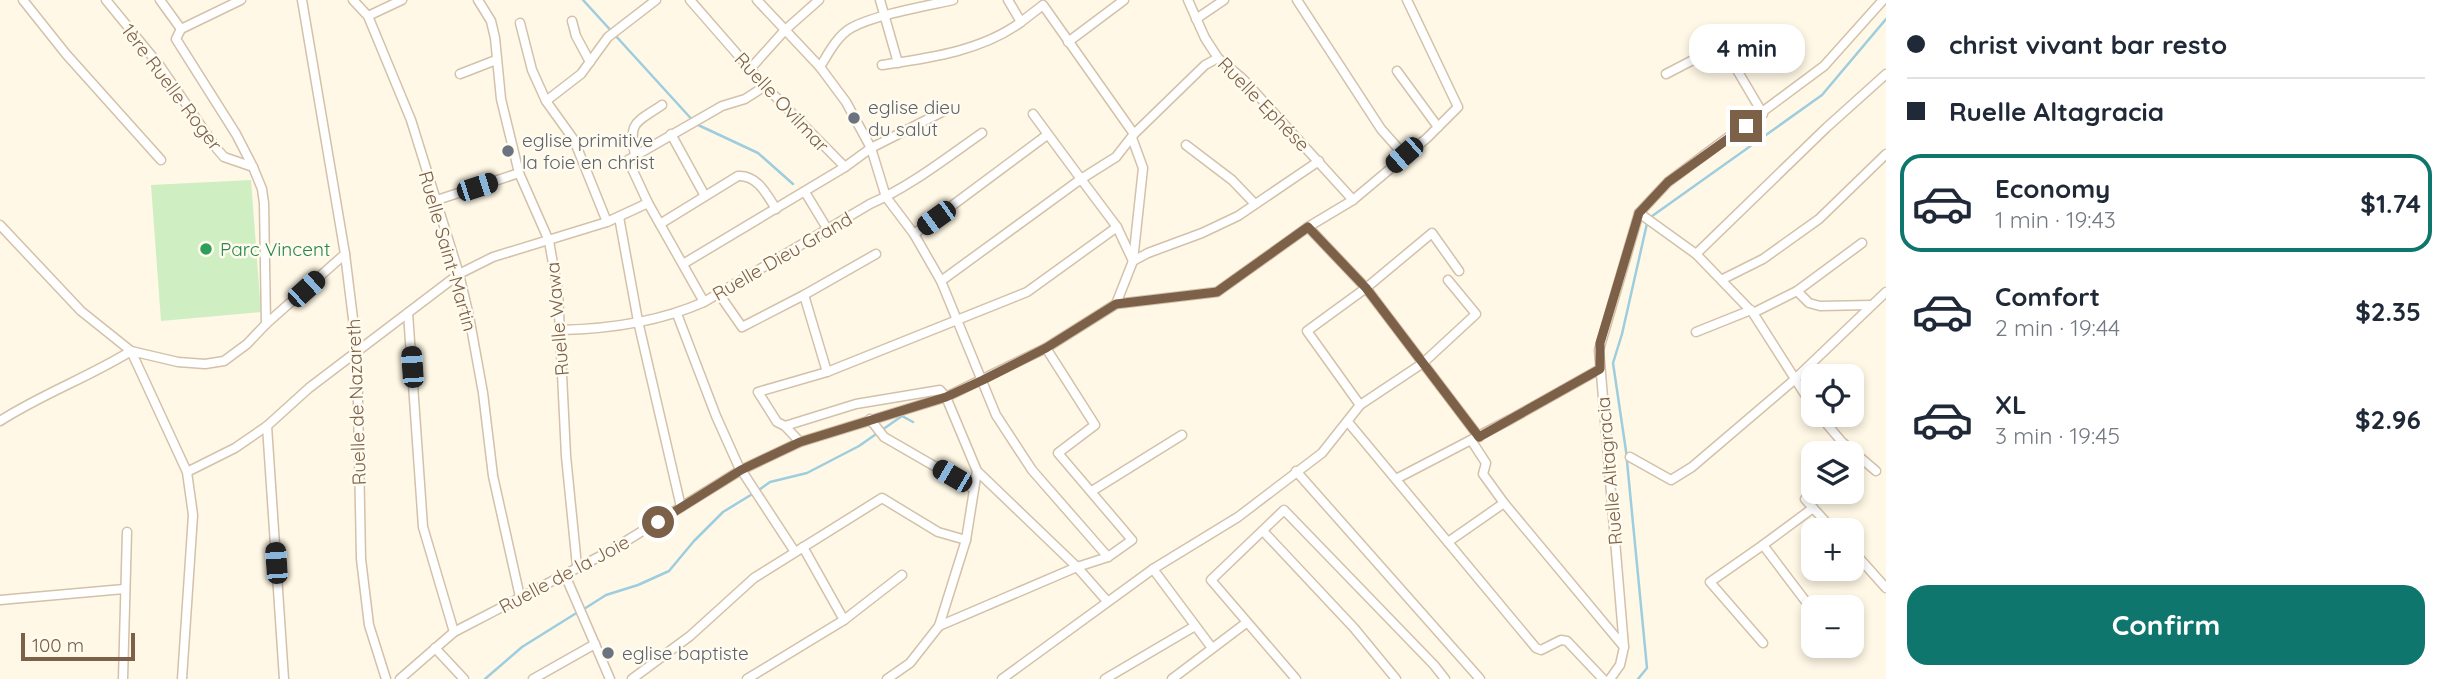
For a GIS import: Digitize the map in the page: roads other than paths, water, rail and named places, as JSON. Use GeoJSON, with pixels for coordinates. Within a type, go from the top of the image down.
{"type":"FeatureCollection","features":[{"type":"Feature","properties":{"kind":"street"},"geometry":{"type":"LineString","coordinates":[[23,0],[66,54],[161,160]]}},
{"type":"Feature","properties":{"kind":"street","name":"1ère Ruelle Roger"},"geometry":{"type":"LineString","coordinates":[[106,0],[160,66],[224,157],[253,167]]}},
{"type":"Feature","properties":{"kind":"street"},"geometry":{"type":"LineString","coordinates":[[160,0],[181,29]]}},
{"type":"Feature","properties":{"kind":"street"},"geometry":{"type":"LineString","coordinates":[[241,0],[181,29],[177,36],[178,44],[236,134],[262,189],[266,324]]}},
{"type":"Feature","properties":{"kind":"street","name":"Ruelle de Nazareth"},"geometry":{"type":"LineString","coordinates":[[302,0],[345,254],[357,351],[361,559],[369,625],[386,679]]}},
{"type":"Feature","properties":{"kind":"street","name":"Ruelle Saint-Martin"},"geometry":{"type":"LineString","coordinates":[[353,0],[368,16],[411,120],[458,274],[469,316],[483,393],[493,476],[520,597]]}},
{"type":"Feature","properties":{"kind":"street"},"geometry":{"type":"LineString","coordinates":[[368,16],[402,0]]}},
{"type":"Feature","properties":{"kind":"street","name":"Ruelle Wawa"},"geometry":{"type":"LineString","coordinates":[[478,0],[491,21],[500,99],[519,173],[549,241],[558,292],[566,456],[577,566]]}},
{"type":"Feature","properties":{"kind":"street","name":"Ruelle Ovilmar"},"geometry":{"type":"LineString","coordinates":[[690,0],[765,86],[845,167],[871,148],[944,111]]}},
{"type":"Feature","properties":{"kind":"street"},"geometry":{"type":"LineString","coordinates":[[757,0],[820,67],[846,102],[871,148],[886,197],[914,234],[941,281],[996,415],[1032,470],[1108,557]]}},
{"type":"Feature","properties":{"kind":"street"},"geometry":{"type":"LineString","coordinates":[[750,69],[785,30],[819,0]]}},
{"type":"Feature","properties":{"kind":"street"},"geometry":{"type":"LineString","coordinates":[[880,0],[898,63]]}},
{"type":"Feature","properties":{"kind":"street"},"geometry":{"type":"LineString","coordinates":[[820,67],[838,40],[850,28],[937,2],[953,0]]}},
{"type":"Feature","properties":{"kind":"street"},"geometry":{"type":"LineString","coordinates":[[1008,0],[1021,22]]}},
{"type":"Feature","properties":{"kind":"street"},"geometry":{"type":"LineString","coordinates":[[1068,42],[1124,0]]}},
{"type":"Feature","properties":{"kind":"street","name":"Ruelle Ephése"},"geometry":{"type":"LineString","coordinates":[[1188,0],[1205,38],[1219,58],[1243,79],[1353,200]]}},
{"type":"Feature","properties":{"kind":"street"},"geometry":{"type":"LineString","coordinates":[[1196,19],[1224,0]]}},
{"type":"Feature","properties":{"kind":"street"},"geometry":{"type":"LineString","coordinates":[[1297,0],[1381,129],[1404,155]]}},
{"type":"Feature","properties":{"kind":"street","name":"Ruelle de la Joie"},"geometry":{"type":"LineString","coordinates":[[400,679],[454,632],[610,551],[741,470],[800,442],[946,397],[1046,348],[1116,304],[1217,292],[1308,227],[1353,200],[1458,107],[1407,0]]}},
{"type":"Feature","properties":{"kind":"street","name":"Ruelle Altagracia"},"geometry":{"type":"LineString","coordinates":[[1609,679],[1620,665],[1624,647],[1600,343],[1645,217],[1668,182],[1763,114],[1824,66],[1883,0]]}},
{"type":"Feature","properties":{"kind":"street"},"geometry":{"type":"LineString","coordinates":[[546,101],[581,74],[608,37],[651,2]]}},
{"type":"Feature","properties":{"kind":"street"},"geometry":{"type":"LineString","coordinates":[[882,65],[930,57],[997,38],[1046,2],[1068,42],[1133,136],[1143,168],[1133,261],[1116,304]]}},
{"type":"Feature","properties":{"kind":"street"},"geometry":{"type":"LineString","coordinates":[[572,22],[590,62]]}},
{"type":"Feature","properties":{"kind":"street"},"geometry":{"type":"LineString","coordinates":[[520,23],[532,70],[546,101],[574,140],[607,222]]}},
{"type":"Feature","properties":{"kind":"street"},"geometry":{"type":"LineString","coordinates":[[1666,74],[1718,47],[1724,48],[1763,114]]}},
{"type":"Feature","properties":{"kind":"street"},"geometry":{"type":"LineString","coordinates":[[941,281],[1081,179],[1116,157],[1133,136],[1205,65],[1219,58]]}},
{"type":"Feature","properties":{"kind":"street"},"geometry":{"type":"LineString","coordinates":[[460,74],[496,60]]}},
{"type":"Feature","properties":{"kind":"street"},"geometry":{"type":"LineString","coordinates":[[1397,71],[1438,127]]}},
{"type":"Feature","properties":{"kind":"street"},"geometry":{"type":"LineString","coordinates":[[1696,254],[1886,74]]}},
{"type":"Feature","properties":{"kind":"street"},"geometry":{"type":"LineString","coordinates":[[704,302],[649,203],[629,163],[630,158],[722,106],[746,99],[765,86]]}},
{"type":"Feature","properties":{"kind":"street"},"geometry":{"type":"LineString","coordinates":[[635,155],[631,135],[633,128],[636,123],[662,106]]}},
{"type":"Feature","properties":{"kind":"street"},"geometry":{"type":"LineString","coordinates":[[1033,114],[1117,227],[1133,261]]}},
{"type":"Feature","properties":{"kind":"street","name":"Ruelle Dieu Grand"},"geometry":{"type":"LineString","coordinates":[[560,330],[608,328],[677,314],[704,302],[886,197],[982,133]]}},
{"type":"Feature","properties":{"kind":"street"},"geometry":{"type":"LineString","coordinates":[[671,134],[705,196]]}},
{"type":"Feature","properties":{"kind":"street"},"geometry":{"type":"LineString","coordinates":[[914,234],[1047,135]]}},
{"type":"Feature","properties":{"kind":"street"},"geometry":{"type":"LineString","coordinates":[[1186,145],[1232,180],[1255,204]]}},
{"type":"Feature","properties":{"kind":"street"},"geometry":{"type":"LineString","coordinates":[[1723,279],[1763,259],[1819,219],[1886,154]]}},
{"type":"Feature","properties":{"kind":"street"},"geometry":{"type":"LineString","coordinates":[[1133,261],[1214,227],[1255,204],[1319,161]]}},
{"type":"Feature","properties":{"kind":"street"},"geometry":{"type":"LineString","coordinates":[[683,264],[845,167]]}},
{"type":"Feature","properties":{"kind":"street"},"geometry":{"type":"LineString","coordinates":[[434,201],[519,173]]}},
{"type":"Feature","properties":{"kind":"street"},"geometry":{"type":"LineString","coordinates":[[660,224],[738,176],[744,176],[763,187],[776,209]]}},
{"type":"Feature","properties":{"kind":"street"},"geometry":{"type":"LineString","coordinates":[[805,192],[828,230]]}},
{"type":"Feature","properties":{"kind":"street"},"geometry":{"type":"LineString","coordinates":[[187,472],[235,448],[267,426],[309,388],[458,274],[493,257],[607,222],[649,203]]}},
{"type":"Feature","properties":{"kind":"street"},"geometry":{"type":"LineString","coordinates":[[619,217],[638,321],[681,507]]}},
{"type":"Feature","properties":{"kind":"street"},"geometry":{"type":"LineString","coordinates":[[1645,217],[1696,254],[1752,311],[1801,390]]}},
{"type":"Feature","properties":{"kind":"street"},"geometry":{"type":"LineString","coordinates":[[0,225],[71,301],[131,351],[187,472],[193,515],[181,679]]}},
{"type":"Feature","properties":{"kind":"street"},"geometry":{"type":"LineString","coordinates":[[800,442],[785,426],[777,422],[758,392],[827,372],[1027,292],[1117,227]]}},
{"type":"Feature","properties":{"kind":"street"},"geometry":{"type":"LineString","coordinates":[[1308,227],[1366,288],[1423,363],[1475,438],[1486,463],[1483,474],[1624,647]]}},
{"type":"Feature","properties":{"kind":"street"},"geometry":{"type":"LineString","coordinates":[[1360,405],[1307,331],[1366,288],[1432,233],[1459,271]]}},
{"type":"Feature","properties":{"kind":"street"},"geometry":{"type":"LineString","coordinates":[[1696,332],[1797,291],[1862,243]]}},
{"type":"Feature","properties":{"kind":"street"},"geometry":{"type":"LineString","coordinates":[[0,421],[28,403],[97,371],[131,351],[205,365],[225,360],[247,344],[345,254]]}},
{"type":"Feature","properties":{"kind":"street"},"geometry":{"type":"LineString","coordinates":[[719,294],[742,327],[876,254]]}},
{"type":"Feature","properties":{"kind":"street"},"geometry":{"type":"LineString","coordinates":[[1009,677],[1107,601],[1153,569],[1238,517],[1322,453],[1360,405],[1423,363],[1476,314],[1448,280]]}},
{"type":"Feature","properties":{"kind":"street"},"geometry":{"type":"LineString","coordinates":[[1797,291],[1809,303],[1820,306],[1871,305]]}},
{"type":"Feature","properties":{"kind":"street"},"geometry":{"type":"LineString","coordinates":[[1630,457],[1637,458],[1671,480],[1692,467],[1794,380],[1886,292]]}},
{"type":"Feature","properties":{"kind":"street"},"geometry":{"type":"LineString","coordinates":[[804,295],[827,372]]}},
{"type":"Feature","properties":{"kind":"street"},"geometry":{"type":"LineString","coordinates":[[408,313],[423,527],[454,632]]}},
{"type":"Feature","properties":{"kind":"street"},"geometry":{"type":"LineString","coordinates":[[677,314],[716,416],[741,470],[795,552]]}},
{"type":"Feature","properties":{"kind":"street"},"geometry":{"type":"LineString","coordinates":[[939,626],[1108,557],[1132,540],[1058,453],[1095,425],[1046,348]]}},
{"type":"Feature","properties":{"kind":"street"},"geometry":{"type":"LineString","coordinates":[[1396,479],[1600,369]]}},
{"type":"Feature","properties":{"kind":"street"},"geometry":{"type":"LineString","coordinates":[[785,426],[856,404],[940,390],[946,397],[977,471],[1077,568],[1107,601]]}},
{"type":"Feature","properties":{"kind":"street"},"geometry":{"type":"LineString","coordinates":[[870,419],[884,437],[974,489]]}},
{"type":"Feature","properties":{"kind":"street"},"geometry":{"type":"LineString","coordinates":[[1348,422],[1536,648],[1541,650],[1562,640],[1567,641],[1603,679]]}},
{"type":"Feature","properties":{"kind":"street"},"geometry":{"type":"LineString","coordinates":[[267,426],[284,679]]}},
{"type":"Feature","properties":{"kind":"street"},"geometry":{"type":"LineString","coordinates":[[1829,427],[1842,442],[1877,471]]}},
{"type":"Feature","properties":{"kind":"street"},"geometry":{"type":"LineString","coordinates":[[1092,491],[1182,435]]}},
{"type":"Feature","properties":{"kind":"street"},"geometry":{"type":"LineString","coordinates":[[887,679],[910,663],[939,626],[966,540],[977,471]]}},
{"type":"Feature","properties":{"kind":"street"},"geometry":{"type":"LineString","coordinates":[[1296,471],[1480,679]]}},
{"type":"Feature","properties":{"kind":"street"},"geometry":{"type":"LineString","coordinates":[[632,679],[690,636],[754,578],[882,498],[938,532],[966,540]]}},
{"type":"Feature","properties":{"kind":"street"},"geometry":{"type":"LineString","coordinates":[[1448,542],[1504,503]]}},
{"type":"Feature","properties":{"kind":"street"},"geometry":{"type":"LineString","coordinates":[[1809,504],[1822,518]]}},
{"type":"Feature","properties":{"kind":"street"},"geometry":{"type":"LineString","coordinates":[[1763,643],[1710,582],[1813,508]]}},
{"type":"Feature","properties":{"kind":"street"},"geometry":{"type":"LineString","coordinates":[[1296,679],[1246,624],[1211,580],[1284,510],[1445,679]]}},
{"type":"Feature","properties":{"kind":"street"},"geometry":{"type":"LineString","coordinates":[[1263,531],[1354,628],[1396,679]]}},
{"type":"Feature","properties":{"kind":"street"},"geometry":{"type":"LineString","coordinates":[[123,679],[127,532]]}},
{"type":"Feature","properties":{"kind":"street"},"geometry":{"type":"LineString","coordinates":[[1763,545],[1801,595]]}},
{"type":"Feature","properties":{"kind":"street"},"geometry":{"type":"LineString","coordinates":[[803,547],[844,620]]}},
{"type":"Feature","properties":{"kind":"street"},"geometry":{"type":"LineString","coordinates":[[1864,563],[1886,588]]}},
{"type":"Feature","properties":{"kind":"street"},"geometry":{"type":"LineString","coordinates":[[1153,569],[1212,648]]}},
{"type":"Feature","properties":{"kind":"street"},"geometry":{"type":"LineString","coordinates":[[565,575],[610,679]]}},
{"type":"Feature","properties":{"kind":"street"},"geometry":{"type":"LineString","coordinates":[[747,679],[844,620],[902,575]]}},
{"type":"Feature","properties":{"kind":"street"},"geometry":{"type":"LineString","coordinates":[[0,600],[124,589]]}},
{"type":"Feature","properties":{"kind":"street"},"geometry":{"type":"LineString","coordinates":[[1172,679],[1246,624]]}},
{"type":"Feature","properties":{"kind":"street"},"geometry":{"type":"LineString","coordinates":[[1105,679],[1195,626]]}},
{"type":"Feature","properties":{"kind":"street"},"geometry":{"type":"LineString","coordinates":[[533,679],[595,644]]}},
{"type":"Feature","properties":{"kind":"street"},"geometry":{"type":"LineString","coordinates":[[435,648],[464,679]]}},
{"type":"Feature","properties":{"kind":"waterway"},"geometry":{"type":"LineString","coordinates":[[583,0],[696,124],[758,153],[793,184]]}},
{"type":"Feature","properties":{"kind":"waterway"},"geometry":{"type":"LineString","coordinates":[[1638,679],[1647,668],[1626,451],[1613,363],[1648,219],[1822,95],[1886,19]]}},
{"type":"Feature","properties":{"kind":"waterway"},"geometry":{"type":"LineString","coordinates":[[759,490],[770,482],[807,473],[859,446],[902,416],[913,422]]}},
{"type":"Feature","properties":{"kind":"waterway"},"geometry":{"type":"LineString","coordinates":[[584,609],[606,595],[669,571],[723,512],[754,493]]}},
{"type":"Feature","properties":{"kind":"waterway"},"geometry":{"type":"LineString","coordinates":[[485,679],[522,647],[578,612]]}},
{"type":"Feature","properties":{"kind":"place","name":"eglise dieu du salut"},"geometry":{"type":"Point","coordinates":[854,118]}},
{"type":"Feature","properties":{"kind":"place","name":"eglise primitive la foie en christ"},"geometry":{"type":"Point","coordinates":[508,151]}},
{"type":"Feature","properties":{"kind":"place","name":"Parc Vincent"},"geometry":{"type":"Point","coordinates":[206,249]}},
{"type":"Feature","properties":{"kind":"place","name":"eglise baptiste"},"geometry":{"type":"Point","coordinates":[608,653]}}]}
